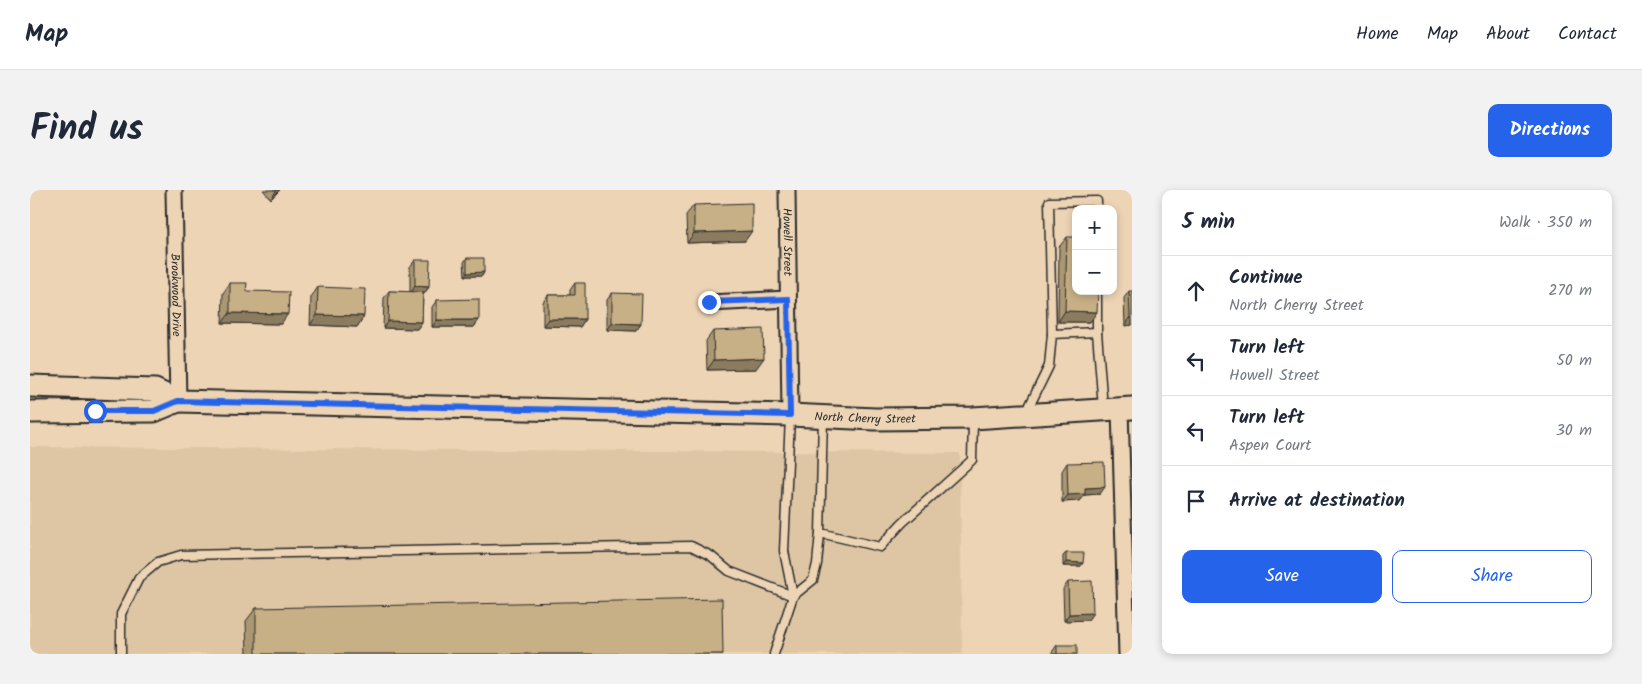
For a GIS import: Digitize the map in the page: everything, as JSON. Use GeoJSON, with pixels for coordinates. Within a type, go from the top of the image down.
{"type":"FeatureCollection","features":[{"type":"Feature","properties":{"kind":"main road","name":"North Cherry Street"},"geometry":{"type":"LineString","coordinates":[[30,386],[155,390],[178,401]]}},
{"type":"Feature","properties":{"kind":"main road","name":"North Cherry Street"},"geometry":{"type":"LineString","coordinates":[[30,412],[154,411],[178,401],[790,415],[875,419],[1024,416],[1118,409]]}},
{"type":"Feature","properties":{"kind":"street","name":"Brookwood Drive"},"geometry":{"type":"LineString","coordinates":[[174,190],[178,401]]}},
{"type":"Feature","properties":{"kind":"street","name":"Howell Street"},"geometry":{"type":"LineString","coordinates":[[787,190],[790,415]]}},
{"type":"Feature","properties":{"kind":"street"},"geometry":{"type":"LineString","coordinates":[[709,302],[788,299]]}},
{"type":"Feature","properties":{"kind":"street"},"geometry":{"type":"LineString","coordinates":[[1118,409],[1127,654]]}},
{"type":"Feature","properties":{"kind":"lane"},"geometry":{"type":"LineString","coordinates":[[1024,416],[1049,366],[1052,334],[1049,202],[1097,201],[1097,205]]}},
{"type":"Feature","properties":{"kind":"lane"},"geometry":{"type":"LineString","coordinates":[[1097,295],[1097,332],[1118,409]]}},
{"type":"Feature","properties":{"kind":"lane"},"geometry":{"type":"LineString","coordinates":[[1052,334],[1097,332]]}},
{"type":"Feature","properties":{"kind":"lane"},"geometry":{"type":"LineString","coordinates":[[774,654],[793,596],[784,550],[790,415]]}},
{"type":"Feature","properties":{"kind":"lane"},"geometry":{"type":"LineString","coordinates":[[793,596],[813,580],[817,564],[820,533],[823,416]]}},
{"type":"Feature","properties":{"kind":"lane"},"geometry":{"type":"LineString","coordinates":[[820,533],[880,547],[902,523],[972,460],[974,418]]}},
{"type":"Feature","properties":{"kind":"lane"},"geometry":{"type":"LineString","coordinates":[[121,654],[120,614],[138,578],[158,562],[180,555],[690,546],[710,556],[729,571],[793,596]]}},
{"type":"Feature","properties":{"kind":"shaded area"},"geometry":{"type":"Polygon","coordinates":[[[30,447],[960,453],[962,654],[30,654],[30,447]]]}},
{"type":"Feature","properties":{"kind":"building"},"geometry":{"type":"Polygon","coordinates":[[[752,203],[752,231],[694,233],[694,205],[752,203]]]}},
{"type":"Feature","properties":{"kind":"building"},"geometry":{"type":"Polygon","coordinates":[[[1067,237],[1072,237],[1072,295],[1098,295],[1097,312],[1065,311],[1067,237]]]}},
{"type":"Feature","properties":{"kind":"building"},"geometry":{"type":"Polygon","coordinates":[[[467,258],[484,258],[484,272],[467,273],[467,258]]]}},
{"type":"Feature","properties":{"kind":"building"},"geometry":{"type":"Polygon","coordinates":[[[415,260],[430,260],[429,287],[415,286],[415,260]]]}},
{"type":"Feature","properties":{"kind":"building"},"geometry":{"type":"Polygon","coordinates":[[[230,283],[247,283],[246,291],[289,292],[288,314],[230,313],[230,283]]]}},
{"type":"Feature","properties":{"kind":"building"},"geometry":{"type":"Polygon","coordinates":[[[575,283],[585,283],[585,319],[548,319],[548,295],[575,295],[575,283]]]}},
{"type":"Feature","properties":{"kind":"building"},"geometry":{"type":"Polygon","coordinates":[[[318,287],[365,289],[364,316],[317,315],[318,287]]]}},
{"type":"Feature","properties":{"kind":"building"},"geometry":{"type":"Polygon","coordinates":[[[389,291],[423,292],[422,322],[388,321],[389,291]]]}},
{"type":"Feature","properties":{"kind":"building"},"geometry":{"type":"Polygon","coordinates":[[[1129,291],[1132,291],[1132,318],[1130,318],[1129,291]]]}},
{"type":"Feature","properties":{"kind":"building"},"geometry":{"type":"Polygon","coordinates":[[[612,293],[642,294],[641,324],[612,323],[612,293]]]}},
{"type":"Feature","properties":{"kind":"building"},"geometry":{"type":"Polygon","coordinates":[[[479,299],[479,320],[437,320],[437,300],[479,299]]]}},
{"type":"Feature","properties":{"kind":"building"},"geometry":{"type":"Polygon","coordinates":[[[763,329],[764,358],[714,360],[713,331],[763,329]]]}},
{"type":"Feature","properties":{"kind":"building"},"geometry":{"type":"Polygon","coordinates":[[[1104,462],[1105,487],[1085,488],[1085,494],[1068,495],[1067,463],[1104,462]]]}},
{"type":"Feature","properties":{"kind":"building"},"geometry":{"type":"Polygon","coordinates":[[[1066,553],[1084,553],[1083,563],[1066,562],[1066,553]]]}},
{"type":"Feature","properties":{"kind":"building"},"geometry":{"type":"Polygon","coordinates":[[[1092,581],[1093,613],[1069,614],[1068,582],[1092,581]]]}},
{"type":"Feature","properties":{"kind":"building"},"geometry":{"type":"Polygon","coordinates":[[[722,599],[723,654],[256,654],[256,608],[722,599]]]}},
{"type":"Feature","properties":{"kind":"building"},"geometry":{"type":"Polygon","coordinates":[[[1057,645],[1077,645],[1077,654],[1057,654],[1057,645]]]}},
{"type":"Feature","properties":{"kind":"route"},"geometry":{"type":"LineString","coordinates":[[95,411],[154,411],[178,401],[790,415],[788,299],[709,302]]}}]}
